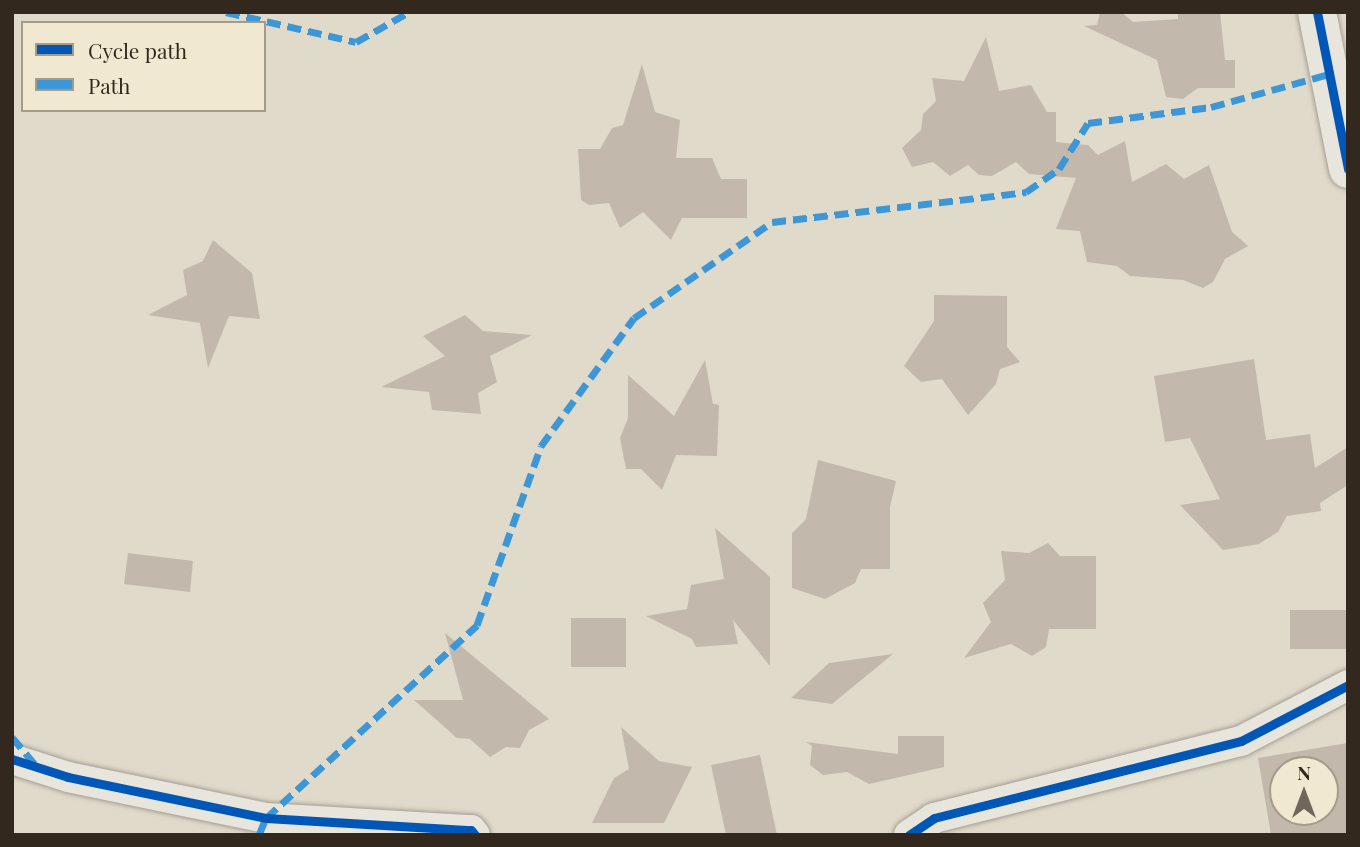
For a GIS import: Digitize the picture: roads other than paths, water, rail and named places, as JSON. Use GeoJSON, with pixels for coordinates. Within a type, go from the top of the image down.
{"type":"FeatureCollection","features":[{"type":"Feature","properties":{"kind":"street"},"geometry":{"type":"LineString","coordinates":[[1317,12],[1348,169]]}},
{"type":"Feature","properties":{"kind":"street"},"geometry":{"type":"LineString","coordinates":[[909,835],[934,818],[1241,741],[1348,685]]}},
{"type":"Feature","properties":{"kind":"street"},"geometry":{"type":"LineString","coordinates":[[12,759],[68,777],[266,818],[471,830],[475,835]]}}]}
